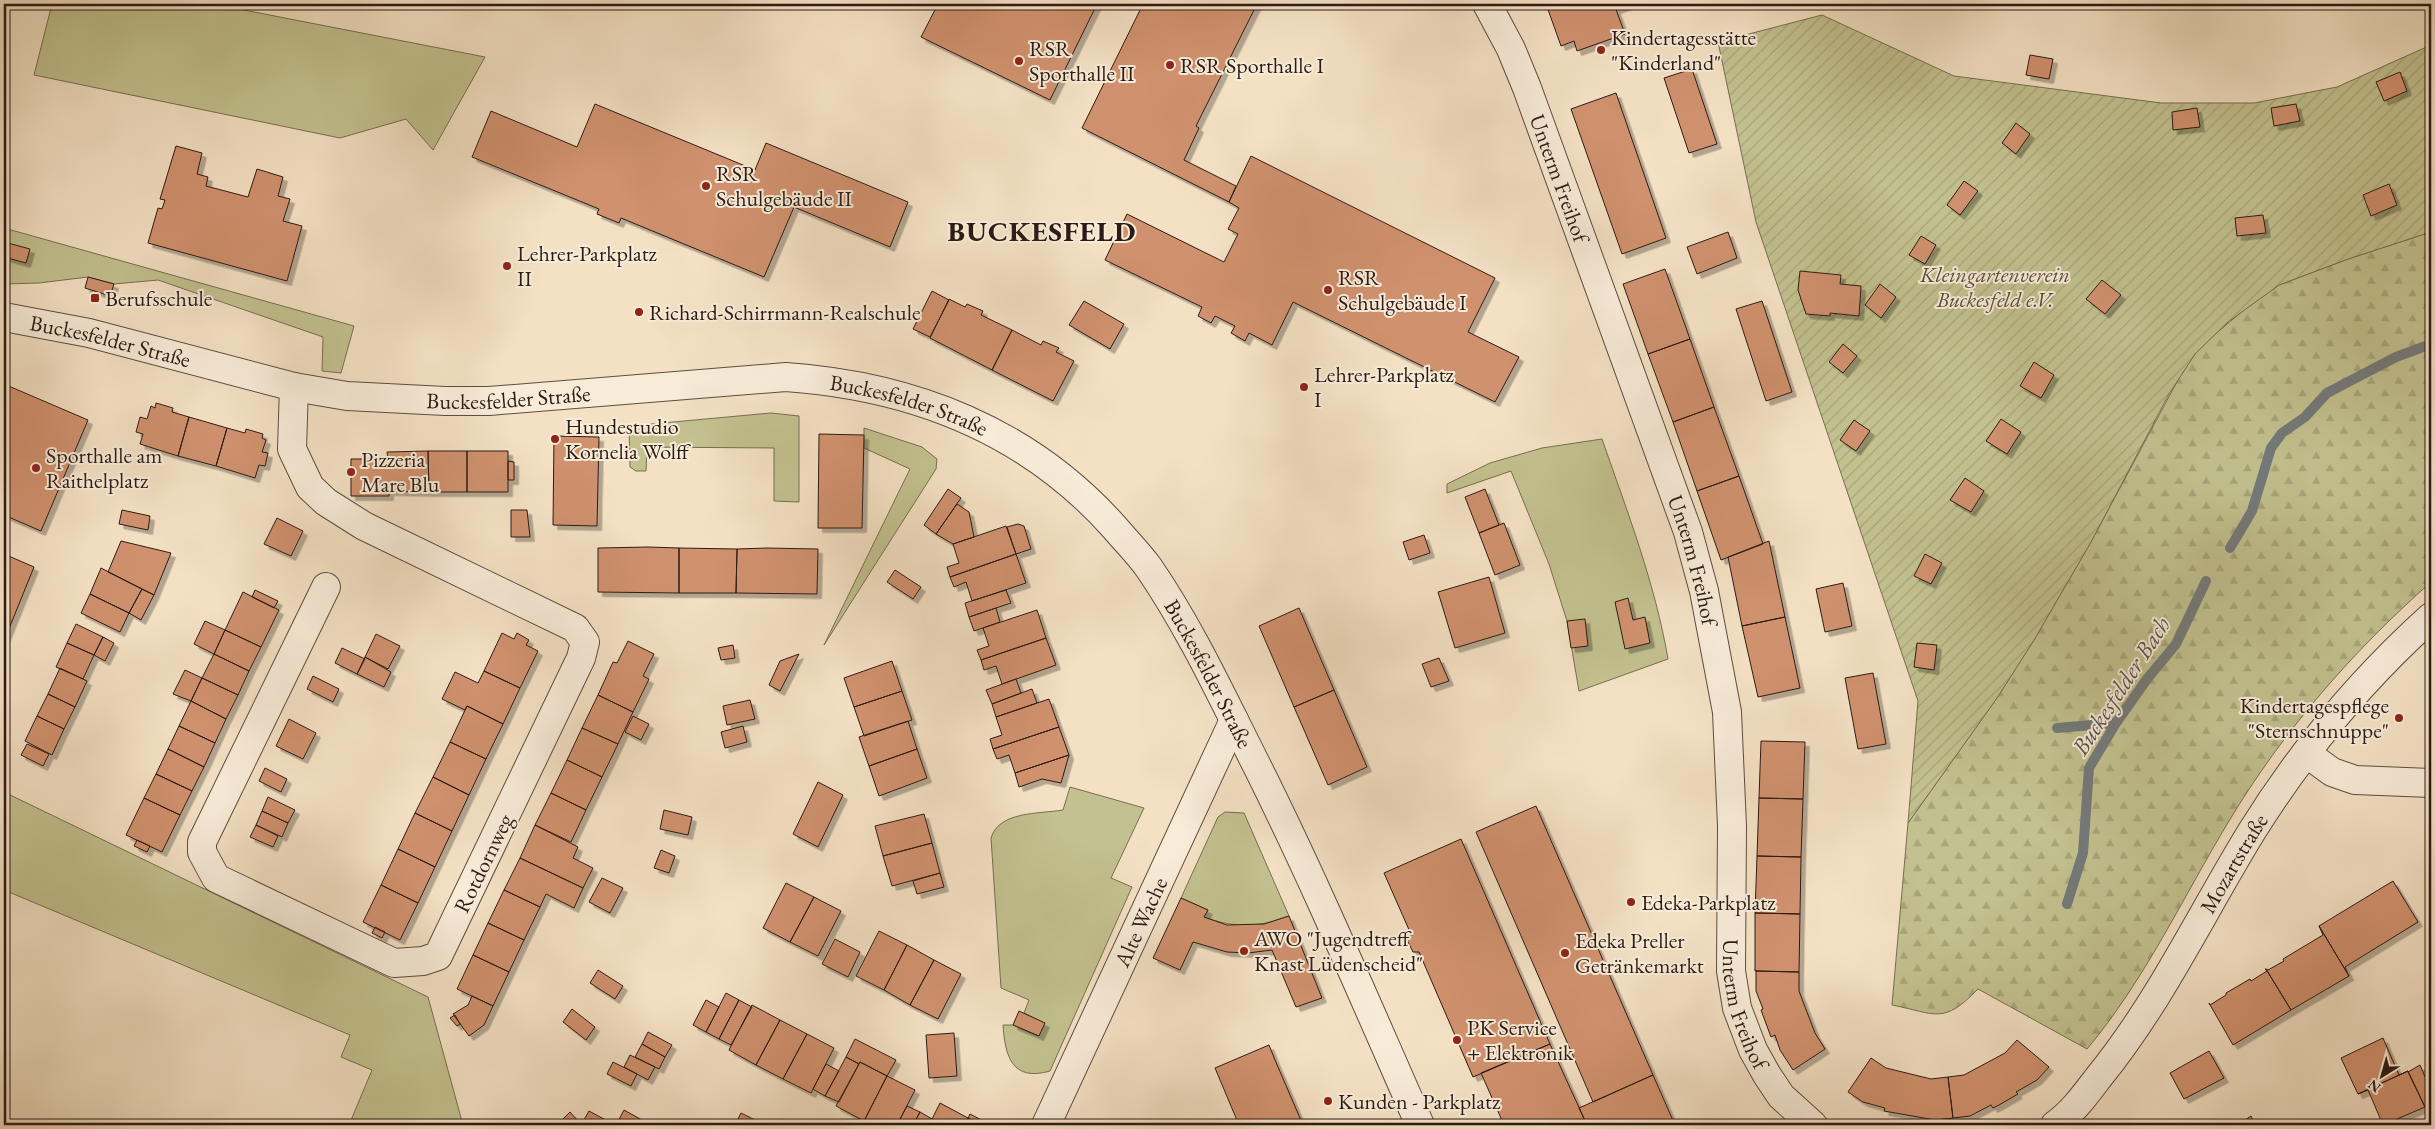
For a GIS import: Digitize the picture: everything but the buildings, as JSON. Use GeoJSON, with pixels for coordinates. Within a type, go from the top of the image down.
{"type":"FeatureCollection","features":[{"type":"Feature","properties":{"kind":"street","name":"Unterm Freihof"},"geometry":{"type":"LineString","coordinates":[[1487,4],[1511,49],[1527,88],[1688,532],[1704,591],[1727,712],[1732,826],[1731,971],[1737,1008],[1753,1050],[1767,1075],[1781,1096],[1813,1125]]}},
{"type":"Feature","properties":{"kind":"street","name":"Buckesfelder Straße"},"geometry":{"type":"LineString","coordinates":[[4,317],[89,333],[294,387],[347,396],[489,401],[786,377],[818,379],[851,385],[936,407],[981,424],[1028,451],[1064,478],[1099,510],[1148,567],[1191,636],[1283,818],[1420,1125]]}},
{"type":"Feature","properties":{"kind":"street","name":"Rotdornweg"},"geometry":{"type":"LineString","coordinates":[[294,387],[292,449],[310,487],[326,502],[364,526],[575,628],[585,642],[581,658],[438,956],[423,961],[394,962],[216,878],[202,852],[202,842],[326,587]]}},
{"type":"Feature","properties":{"kind":"street","name":"Mozartstraße"},"geometry":{"type":"LineString","coordinates":[[2055,1125],[2067,1116],[2108,1067],[2155,1000],[2252,831],[2306,753],[2359,687],[2431,617]]}},
{"type":"Feature","properties":{"kind":"street","name":"Alte Wache"},"geometry":{"type":"LineString","coordinates":[[1046,1125],[1234,720]]}},
{"type":"Feature","properties":{"kind":"street"},"geometry":{"type":"LineString","coordinates":[[2306,753],[2332,772],[2355,780],[2431,783]]}},
{"type":"Feature","properties":{"kind":"green space"},"geometry":{"type":"Polygon","coordinates":[[[52,4],[213,4],[485,57],[433,150],[406,119],[340,138],[34,75],[52,4]]]}},
{"type":"Feature","properties":{"kind":"green space","name":"Kleingartenverein Buckesfeld e.V."},"geometry":{"type":"Polygon","coordinates":[[[1822,15],[1954,76],[2161,103],[2254,103],[2337,87],[2431,45],[2431,232],[2348,259],[2279,285],[2228,322],[2195,354],[2169,394],[2091,542],[2034,640],[1997,698],[1908,823],[1918,701],[1756,222],[1718,42],[1822,15]]]}},
{"type":"Feature","properties":{"kind":"green space"},"geometry":{"type":"Polygon","coordinates":[[[4,228],[354,326],[341,373],[322,371],[323,337],[158,280],[114,284],[88,277],[39,283],[4,284],[4,228]]]}},
{"type":"Feature","properties":{"kind":"green space"},"geometry":{"type":"Polygon","coordinates":[[[2431,232],[2431,582],[2402,608],[2347,664],[2272,755],[2229,821],[2145,967],[2108,1023],[2087,1049],[1978,989],[1956,1008],[1939,1014],[1892,1005],[1908,823],[1997,698],[2034,640],[2091,542],[2179,378],[2195,354],[2244,310],[2279,285],[2348,259],[2431,232]]]}},
{"type":"Feature","properties":{"kind":"green space"},"geometry":{"type":"Polygon","coordinates":[[[771,413],[799,416],[799,502],[774,501],[774,448],[647,447],[646,471],[636,471],[630,467],[629,426],[771,413]]]}},
{"type":"Feature","properties":{"kind":"green space"},"geometry":{"type":"Polygon","coordinates":[[[864,428],[922,447],[937,459],[936,469],[824,645],[910,469],[864,448],[864,428]]]}},
{"type":"Feature","properties":{"kind":"green space"},"geometry":{"type":"Polygon","coordinates":[[[1602,439],[1648,575],[1668,659],[1579,691],[1567,621],[1549,564],[1511,471],[1447,493],[1447,484],[1490,463],[1542,448],[1602,439]]]}},
{"type":"Feature","properties":{"kind":"green space"},"geometry":{"type":"Polygon","coordinates":[[[1070,787],[1144,808],[1111,878],[1132,887],[1050,1071],[1027,1073],[1013,1064],[1009,1056],[1003,1025],[1013,1025],[1038,1036],[1044,1023],[1024,1013],[1029,1000],[1001,988],[991,838],[995,829],[1011,818],[1032,813],[1063,810],[1070,787]]]}},
{"type":"Feature","properties":{"kind":"green space"},"geometry":{"type":"Polygon","coordinates":[[[4,792],[428,997],[463,1125],[349,1125],[372,1070],[341,1057],[350,1035],[4,890],[4,792]]]}},
{"type":"Feature","properties":{"kind":"green space"},"geometry":{"type":"Polygon","coordinates":[[[1225,812],[1244,813],[1289,916],[1268,923],[1236,925],[1204,917],[1208,910],[1181,898],[1218,817],[1225,812]]]}},
{"type":"Feature","properties":{"kind":"waterway","name":"Buckesfelder Bach"},"geometry":{"type":"LineString","coordinates":[[2230,548],[2252,511],[2271,448],[2282,433],[2305,417],[2327,393],[2396,357],[2431,344]]}},
{"type":"Feature","properties":{"kind":"waterway","name":"Buckesfelder Bach"},"geometry":{"type":"LineString","coordinates":[[2067,904],[2083,853],[2089,768],[2116,723],[2147,679],[2176,644],[2206,581]]}},
{"type":"Feature","properties":{"kind":"waterway"},"geometry":{"type":"LineString","coordinates":[[2057,728],[2116,723]]}},
{"type":"Feature","properties":{"kind":"place","name":"Kindertagesstätte \"Kinderland\""},"geometry":{"type":"Point","coordinates":[1601,50]}},
{"type":"Feature","properties":{"kind":"place","name":"RSR Sporthalle II"},"geometry":{"type":"Point","coordinates":[1019,61]}},
{"type":"Feature","properties":{"kind":"place","name":"RSR Sporthalle I"},"geometry":{"type":"Point","coordinates":[1170,65]}},
{"type":"Feature","properties":{"kind":"place","name":"RSR Schulgebäude II"},"geometry":{"type":"Point","coordinates":[706,186]}},
{"type":"Feature","properties":{"kind":"place","name":"Lehrer-Parkplatz II"},"geometry":{"type":"Point","coordinates":[507,266]}},
{"type":"Feature","properties":{"kind":"place","name":"RSR Schulgebäude I"},"geometry":{"type":"Point","coordinates":[1328,290]}},
{"type":"Feature","properties":{"kind":"place","name":"Berufsschule"},"geometry":{"type":"Point","coordinates":[95,298]}},
{"type":"Feature","properties":{"kind":"place","name":"Richard-Schirrmann-Realschule"},"geometry":{"type":"Point","coordinates":[639,312]}},
{"type":"Feature","properties":{"kind":"place","name":"Lehrer-Parkplatz I"},"geometry":{"type":"Point","coordinates":[1304,387]}},
{"type":"Feature","properties":{"kind":"place","name":"Hundestudio Kornelia Wolff"},"geometry":{"type":"Point","coordinates":[555,439]}},
{"type":"Feature","properties":{"kind":"place","name":"Sporthalle am Raithelplatz"},"geometry":{"type":"Point","coordinates":[36,468]}},
{"type":"Feature","properties":{"kind":"place","name":"Pizzeria Mare Blu"},"geometry":{"type":"Point","coordinates":[351,472]}},
{"type":"Feature","properties":{"kind":"place","name":"Kindertagespflege \"Sternschnuppe\""},"geometry":{"type":"Point","coordinates":[2399,718]}},
{"type":"Feature","properties":{"kind":"place","name":"Edeka-Parkplatz"},"geometry":{"type":"Point","coordinates":[1631,902]}},
{"type":"Feature","properties":{"kind":"place","name":"AWO \"Jugendtreff Knast Lüdenscheid\""},"geometry":{"type":"Point","coordinates":[1244,951]}},
{"type":"Feature","properties":{"kind":"place","name":"Edeka Preller Getränkemarkt"},"geometry":{"type":"Point","coordinates":[1565,953]}},
{"type":"Feature","properties":{"kind":"place","name":"PK Service + Elektronik"},"geometry":{"type":"Point","coordinates":[1457,1040]}},
{"type":"Feature","properties":{"kind":"place","name":"Kunden - Parkplatz"},"geometry":{"type":"Point","coordinates":[1328,1101]}},
{"type":"Feature","properties":{"kind":"district","name":"BUCKESFELD"},"geometry":{"type":"Point","coordinates":[1042,231]}}]}
